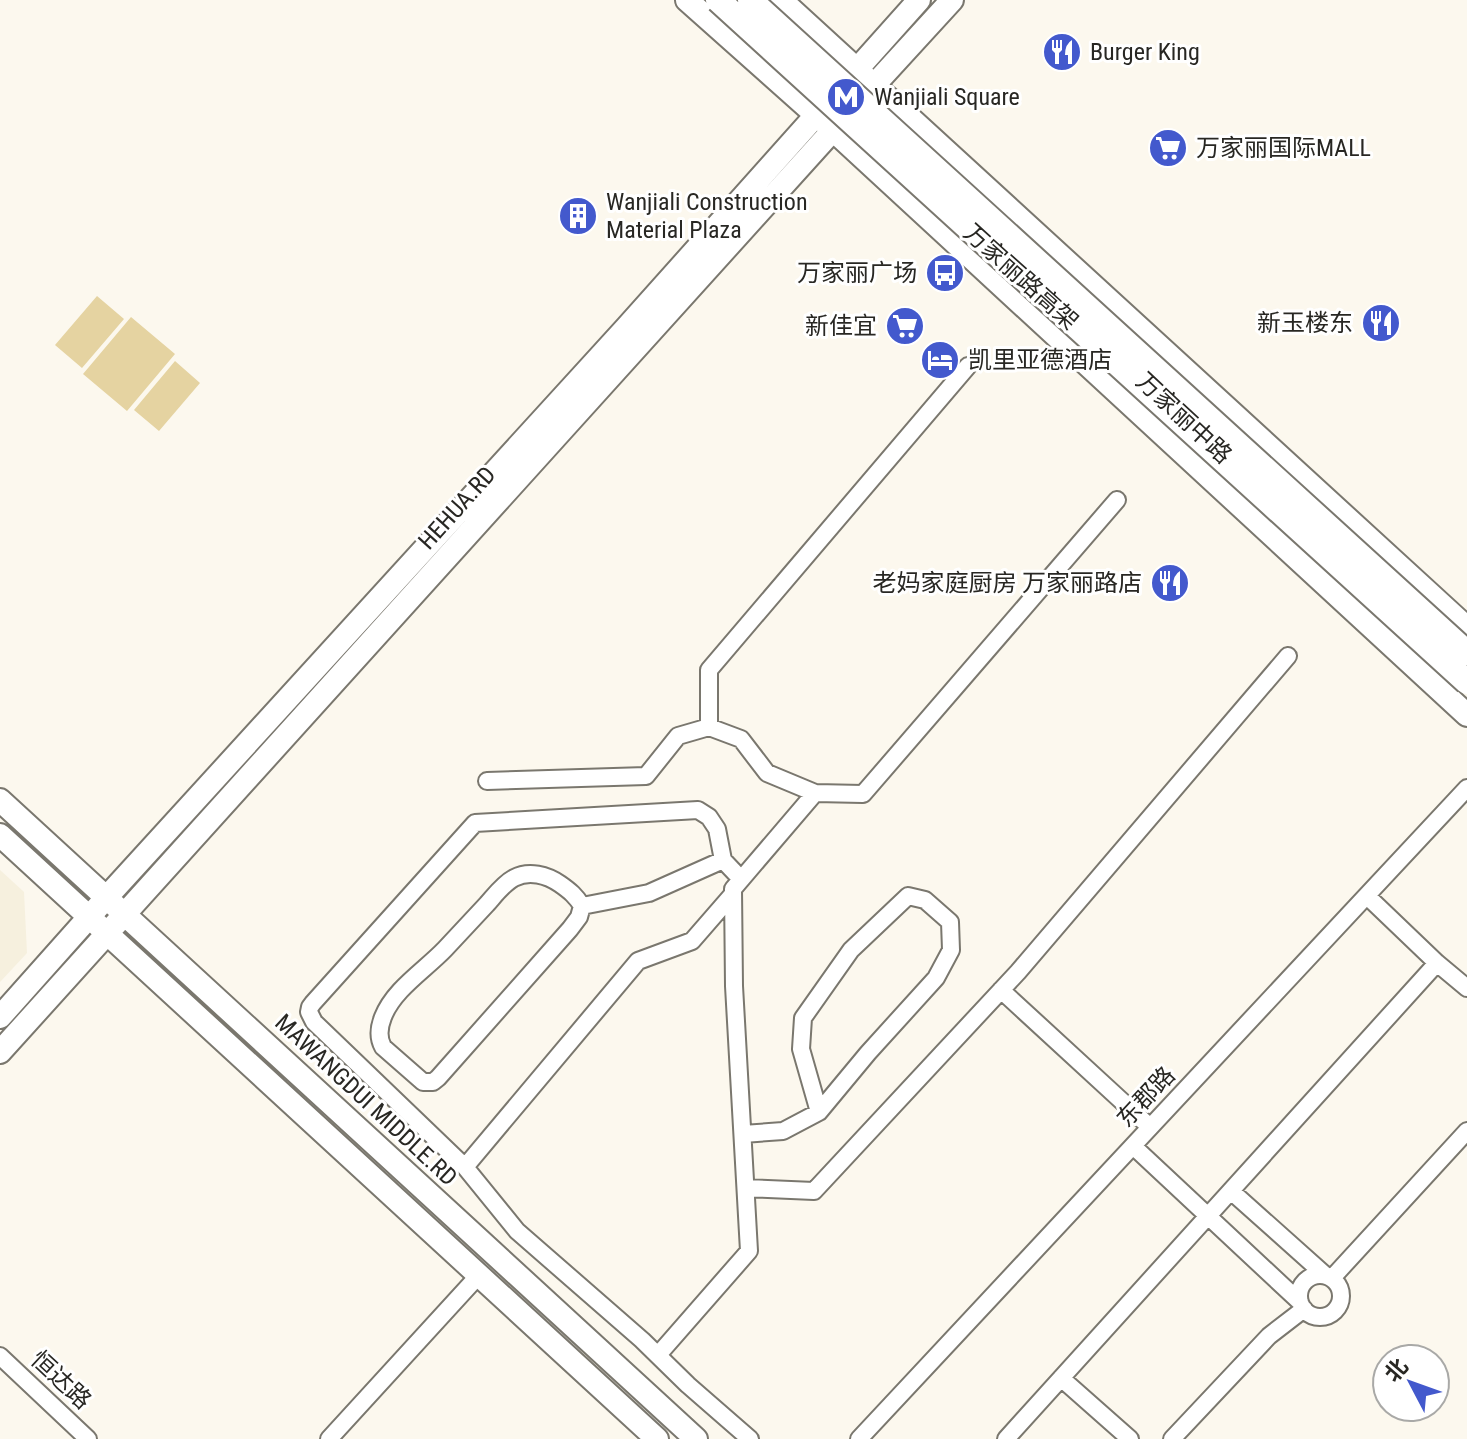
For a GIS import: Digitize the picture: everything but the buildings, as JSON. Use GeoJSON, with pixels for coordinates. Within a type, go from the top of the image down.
{"type":"FeatureCollection","features":[{"type":"Feature","properties":{"kind":"highway","name":"万家丽路高架"},"geometry":{"type":"LineString","coordinates":[[718,0],[1467,682]]}},
{"type":"Feature","properties":{"kind":"highway","name":"万家丽路高架"},"geometry":{"type":"LineString","coordinates":[[750,0],[1467,653]]}},
{"type":"Feature","properties":{"kind":"main road","name":"万家丽中路"},"geometry":{"type":"LineString","coordinates":[[687,0],[833,130],[1467,715]]}},
{"type":"Feature","properties":{"kind":"main road","name":"万家丽中路"},"geometry":{"type":"LineString","coordinates":[[781,0],[1467,628]]}},
{"type":"Feature","properties":{"kind":"main road","name":"HEHUA.RD"},"geometry":{"type":"LineString","coordinates":[[0,1017],[627,327],[919,0]]}},
{"type":"Feature","properties":{"kind":"main road","name":"HEHUA.RD"},"geometry":{"type":"LineString","coordinates":[[0,1052],[952,0]]}},
{"type":"Feature","properties":{"kind":"main road","name":"MAWANGDUI MIDDLE.RD"},"geometry":{"type":"LineString","coordinates":[[0,800],[696,1439]]}},
{"type":"Feature","properties":{"kind":"main road"},"geometry":{"type":"LineString","coordinates":[[0,835],[657,1439]]}},
{"type":"Feature","properties":{"kind":"street"},"geometry":{"type":"LineString","coordinates":[[709,727],[709,670],[968,366]]}},
{"type":"Feature","properties":{"kind":"street"},"geometry":{"type":"LineString","coordinates":[[487,781],[646,776],[678,736],[709,727],[741,739],[767,773],[815,793],[863,794],[1117,500]]}},
{"type":"Feature","properties":{"kind":"street"},"geometry":{"type":"LineString","coordinates":[[747,1188],[814,1191],[1001,990],[1288,656]]}},
{"type":"Feature","properties":{"kind":"street","name":"东郡路"},"geometry":{"type":"LineString","coordinates":[[859,1439],[1467,788]]}},
{"type":"Feature","properties":{"kind":"street"},"geometry":{"type":"LineString","coordinates":[[658,1355],[749,1251],[732,895],[741,879],[815,793]]}},
{"type":"Feature","properties":{"kind":"street"},"geometry":{"type":"LineString","coordinates":[[741,879],[723,860],[717,829],[709,817],[698,810],[475,823],[313,1003],[309,1012],[314,1022],[465,1167],[517,1231],[750,1439]]}},
{"type":"Feature","properties":{"kind":"street"},"geometry":{"type":"LineString","coordinates":[[582,906],[649,893],[723,860]]}},
{"type":"Feature","properties":{"kind":"street"},"geometry":{"type":"LineString","coordinates":[[546,876],[571,892],[582,906],[579,917],[570,929],[433,1082],[423,1082],[383,1047],[380,1029],[389,1005],[514,878],[546,876]]}},
{"type":"Feature","properties":{"kind":"street"},"geometry":{"type":"LineString","coordinates":[[465,1167],[638,961],[692,941],[732,895]]}},
{"type":"Feature","properties":{"kind":"street"},"geometry":{"type":"LineString","coordinates":[[743,1134],[783,1131],[819,1112],[936,978],[951,950],[950,922],[925,900],[908,896],[851,950],[803,1018],[801,1049],[819,1112]]}},
{"type":"Feature","properties":{"kind":"street"},"geometry":{"type":"LineString","coordinates":[[1367,896],[1467,988]]}},
{"type":"Feature","properties":{"kind":"street"},"geometry":{"type":"LineString","coordinates":[[1006,1439],[1437,963]]}},
{"type":"Feature","properties":{"kind":"street"},"geometry":{"type":"LineString","coordinates":[[1001,990],[1150,1127]]}},
{"type":"Feature","properties":{"kind":"street"},"geometry":{"type":"LineString","coordinates":[[1329,1276],[1467,1131]]}},
{"type":"Feature","properties":{"kind":"street"},"geometry":{"type":"LineString","coordinates":[[1133,1146],[1309,1314],[1323,1317],[1336,1310],[1340,1304],[1341,1289],[1231,1191]]}},
{"type":"Feature","properties":{"kind":"street"},"geometry":{"type":"LineString","coordinates":[[329,1439],[479,1275]]}},
{"type":"Feature","properties":{"kind":"street"},"geometry":{"type":"LineString","coordinates":[[1302,1305],[1299,1295],[1305,1281],[1318,1275],[1329,1276]]}},
{"type":"Feature","properties":{"kind":"street"},"geometry":{"type":"LineString","coordinates":[[1172,1439],[1302,1305]]}},
{"type":"Feature","properties":{"kind":"street","name":"恒达路"},"geometry":{"type":"LineString","coordinates":[[0,1356],[88,1439]]}},
{"type":"Feature","properties":{"kind":"street"},"geometry":{"type":"LineString","coordinates":[[1061,1378],[1130,1439]]}},
{"type":"Feature","properties":{"kind":"shaded area"},"geometry":{"type":"Polygon","coordinates":[[[97,296],[124,319],[82,368],[55,345],[97,296]]]}},
{"type":"Feature","properties":{"kind":"shaded area"},"geometry":{"type":"Polygon","coordinates":[[[131,317],[175,354],[127,411],[83,374],[131,317]]]}},
{"type":"Feature","properties":{"kind":"shaded area"},"geometry":{"type":"Polygon","coordinates":[[[175,361],[200,383],[159,431],[134,410],[175,361]]]}},
{"type":"Feature","properties":{"kind":"shaded area"},"geometry":{"type":"Polygon","coordinates":[[[0,870],[24,892],[27,953],[0,982],[0,870]]]}},
{"type":"Feature","properties":{"kind":"place","name":"Burger King"},"geometry":{"type":"Point","coordinates":[1062,52]}},
{"type":"Feature","properties":{"kind":"place","name":"Wanjiali Square"},"geometry":{"type":"Point","coordinates":[846,97]}},
{"type":"Feature","properties":{"kind":"place","name":"万家丽国际MALL"},"geometry":{"type":"Point","coordinates":[1168,148]}},
{"type":"Feature","properties":{"kind":"place","name":"Wanjiali Construction Material Plaza"},"geometry":{"type":"Point","coordinates":[578,216]}},
{"type":"Feature","properties":{"kind":"place","name":"万家丽广场"},"geometry":{"type":"Point","coordinates":[945,273]}},
{"type":"Feature","properties":{"kind":"place","name":"新玉楼东"},"geometry":{"type":"Point","coordinates":[1381,323]}},
{"type":"Feature","properties":{"kind":"place","name":"新佳宜"},"geometry":{"type":"Point","coordinates":[905,326]}},
{"type":"Feature","properties":{"kind":"place","name":"凯里亚德酒店"},"geometry":{"type":"Point","coordinates":[940,360]}},
{"type":"Feature","properties":{"kind":"place","name":"老妈家庭厨房 万家丽路店"},"geometry":{"type":"Point","coordinates":[1170,583]}}]}
